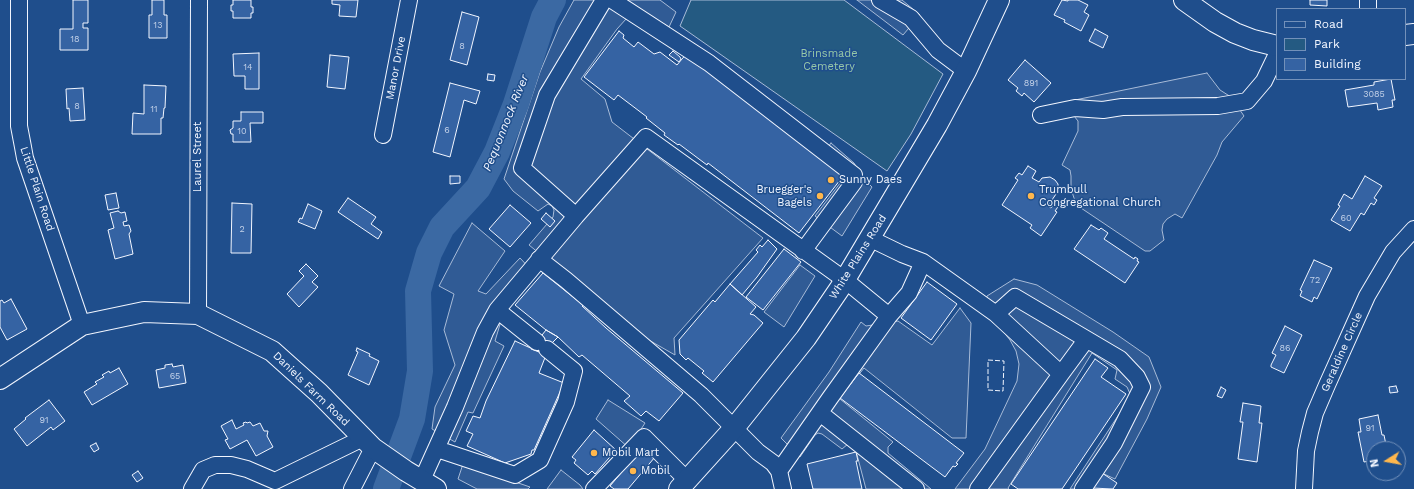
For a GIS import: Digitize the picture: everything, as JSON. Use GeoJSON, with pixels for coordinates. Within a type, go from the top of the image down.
{"type":"FeatureCollection","features":[{"type":"Feature","properties":{"kind":"main road","name":"White Plains Road"},"geometry":{"type":"LineString","coordinates":[[683,485],[735,427],[806,338],[845,280],[871,239],[938,125],[966,71],[999,0]]}},
{"type":"Feature","properties":{"kind":"main road"},"geometry":{"type":"LineString","coordinates":[[1184,0],[1215,22],[1235,33],[1253,40],[1276,46]]}},
{"type":"Feature","properties":{"kind":"main road","name":"Daniels Farm Road"},"geometry":{"type":"LineString","coordinates":[[0,379],[82,325],[144,312],[198,314],[272,351],[318,393],[372,447],[421,480]]}},
{"type":"Feature","properties":{"kind":"street","name":"Little Plain Road"},"geometry":{"type":"LineString","coordinates":[[19,0],[19,126],[25,158],[82,325]]}},
{"type":"Feature","properties":{"kind":"street","name":"Laurel Street"},"geometry":{"type":"LineString","coordinates":[[198,314],[199,0]]}},
{"type":"Feature","properties":{"kind":"street","name":"Manor Drive"},"geometry":{"type":"LineString","coordinates":[[383,135],[410,0]]}},
{"type":"Feature","properties":{"kind":"street"},"geometry":{"type":"LineString","coordinates":[[576,216],[522,168],[547,95],[604,0]]}},
{"type":"Feature","properties":{"kind":"street"},"geometry":{"type":"LineString","coordinates":[[612,0],[709,63],[854,174],[854,182],[803,251]]}},
{"type":"Feature","properties":{"kind":"street"},"geometry":{"type":"LineString","coordinates":[[881,0],[911,18],[938,50],[966,71]]}},
{"type":"Feature","properties":{"kind":"street"},"geometry":{"type":"LineString","coordinates":[[1041,115],[1075,108],[1103,110],[1122,107],[1218,106],[1247,101],[1264,81],[1276,56]]}},
{"type":"Feature","properties":{"kind":"street"},"geometry":{"type":"LineString","coordinates":[[421,480],[437,449],[485,332],[497,310],[576,216],[646,137],[845,280],[889,316]]}},
{"type":"Feature","properties":{"kind":"street","name":"Geraldine Circle"},"geometry":{"type":"LineString","coordinates":[[1304,489],[1306,451],[1315,413],[1367,296],[1393,252],[1414,229]]}},
{"type":"Feature","properties":{"kind":"street"},"geometry":{"type":"LineString","coordinates":[[871,239],[923,262],[996,314],[1061,374]]}},
{"type":"Feature","properties":{"kind":"street"},"geometry":{"type":"LineString","coordinates":[[539,259],[657,357],[735,427],[758,452],[773,463],[779,471],[783,489]]}},
{"type":"Feature","properties":{"kind":"street"},"geometry":{"type":"LineString","coordinates":[[779,471],[889,316],[909,293],[923,262]]}},
{"type":"Feature","properties":{"kind":"street"},"geometry":{"type":"LineString","coordinates":[[996,314],[1015,297],[1120,359],[1137,377],[1142,387],[1114,443],[1083,489]]}},
{"type":"Feature","properties":{"kind":"street"},"geometry":{"type":"LineString","coordinates":[[437,449],[515,475],[540,460],[566,402],[574,371],[497,310]]}},
{"type":"Feature","properties":{"kind":"street"},"geometry":{"type":"LineString","coordinates":[[978,489],[1086,340]]}},
{"type":"Feature","properties":{"kind":"street"},"geometry":{"type":"LineString","coordinates":[[820,413],[916,489]]}},
{"type":"Feature","properties":{"kind":"street"},"geometry":{"type":"LineString","coordinates":[[594,489],[644,437],[683,485]]}},
{"type":"Feature","properties":{"kind":"street"},"geometry":{"type":"LineString","coordinates":[[192,489],[203,470],[215,465],[231,465],[246,469],[275,485],[372,447]]}},
{"type":"Feature","properties":{"kind":"street"},"geometry":{"type":"LineString","coordinates":[[352,489],[372,447]]}},
{"type":"Feature","properties":{"kind":"green space","name":"Brinsmade Cemetery"},"geometry":{"type":"Polygon","coordinates":[[[691,0],[844,0],[943,74],[911,134],[887,171],[680,26],[691,0]]]}},
{"type":"Feature","properties":{"kind":"shaded area"},"geometry":{"type":"Polygon","coordinates":[[[574,0],[660,0],[676,12],[669,27],[636,8],[617,29],[581,79],[605,99],[612,122],[763,238],[674,338],[675,355],[640,335],[529,245],[553,217],[554,210],[552,206],[548,204],[538,211],[513,191],[504,179],[540,72],[559,27],[574,0]]]}},
{"type":"Feature","properties":{"kind":"shaded area"},"geometry":{"type":"Polygon","coordinates":[[[857,0],[902,0],[920,15],[903,35],[857,0]]]}},
{"type":"Feature","properties":{"kind":"shaded area"},"geometry":{"type":"Polygon","coordinates":[[[1207,73],[1220,90],[1231,97],[1244,116],[1222,142],[1217,155],[1182,218],[1175,214],[1167,219],[1163,224],[1162,230],[1164,240],[1150,251],[1145,251],[1078,206],[1075,201],[1071,189],[1070,170],[1062,165],[1078,131],[1078,121],[1074,116],[1070,101],[1207,73]]]}},
{"type":"Feature","properties":{"kind":"shaded area"},"geometry":{"type":"Polygon","coordinates":[[[831,143],[854,163],[864,179],[872,187],[842,236],[815,216],[847,174],[822,155],[831,143]]]}},
{"type":"Feature","properties":{"kind":"shaded area"},"geometry":{"type":"Polygon","coordinates":[[[472,223],[505,251],[478,291],[486,294],[520,258],[534,273],[504,311],[495,341],[504,346],[473,413],[468,412],[455,442],[432,429],[435,407],[455,365],[444,330],[454,294],[439,286],[472,223]]]}},
{"type":"Feature","properties":{"kind":"shaded area"},"geometry":{"type":"Polygon","coordinates":[[[800,265],[815,276],[784,327],[764,312],[800,265]]]}},
{"type":"Feature","properties":{"kind":"shaded area"},"geometry":{"type":"Polygon","coordinates":[[[1014,279],[1037,285],[1113,332],[1149,357],[1161,387],[1147,419],[1115,479],[1104,474],[1092,489],[1070,489],[1131,396],[1127,387],[1115,379],[1117,370],[1092,353],[1008,488],[1009,489],[955,489],[985,449],[1017,381],[1019,364],[1016,351],[1002,330],[981,312],[987,296],[1014,279]]]}},
{"type":"Feature","properties":{"kind":"shaded area"},"geometry":{"type":"Polygon","coordinates":[[[960,308],[971,323],[966,438],[952,438],[864,368],[840,399],[893,442],[888,447],[888,453],[931,489],[866,489],[856,451],[848,444],[842,449],[822,434],[818,433],[800,457],[781,438],[829,372],[861,322],[866,326],[898,321],[932,345],[960,308]]]}},
{"type":"Feature","properties":{"kind":"shaded area"},"geometry":{"type":"Polygon","coordinates":[[[608,400],[645,423],[629,448],[596,419],[608,400]]]}},
{"type":"Feature","properties":{"kind":"shaded area"},"geometry":{"type":"Polygon","coordinates":[[[463,464],[530,487],[528,489],[477,489],[458,479],[463,464]]]}},
{"type":"Feature","properties":{"kind":"shaded area"},"geometry":{"type":"Polygon","coordinates":[[[561,470],[580,485],[583,489],[547,489],[561,470]]]}},
{"type":"Feature","properties":{"kind":"building"},"geometry":{"type":"Polygon","coordinates":[[[73,0],[88,0],[88,23],[83,23],[83,28],[88,28],[88,50],[60,50],[60,29],[73,29],[73,0]]]}},
{"type":"Feature","properties":{"kind":"building"},"geometry":{"type":"Polygon","coordinates":[[[152,0],[164,0],[164,15],[167,15],[167,38],[149,38],[149,15],[152,15],[152,0]]]}},
{"type":"Feature","properties":{"kind":"building"},"geometry":{"type":"Polygon","coordinates":[[[233,0],[251,0],[253,13],[251,13],[251,18],[233,18],[231,5],[233,5],[233,0]]]}},
{"type":"Feature","properties":{"kind":"building"},"geometry":{"type":"Polygon","coordinates":[[[332,0],[358,0],[356,17],[339,16],[340,5],[332,4],[332,0]]]}},
{"type":"Feature","properties":{"kind":"building"},"geometry":{"type":"Polygon","coordinates":[[[1062,0],[1078,0],[1088,5],[1084,12],[1089,15],[1081,31],[1064,22],[1065,20],[1054,15],[1062,0]]]}},
{"type":"Feature","properties":{"kind":"building"},"geometry":{"type":"Polygon","coordinates":[[[1310,0],[1327,0],[1327,6],[1310,5],[1310,0]]]}},
{"type":"Feature","properties":{"kind":"building"},"geometry":{"type":"Polygon","coordinates":[[[462,12],[479,17],[467,65],[450,60],[462,12]]]}},
{"type":"Feature","properties":{"kind":"building"},"geometry":{"type":"Polygon","coordinates":[[[1095,29],[1108,36],[1103,48],[1089,41],[1095,29]]]}},
{"type":"Feature","properties":{"kind":"building"},"geometry":{"type":"Polygon","coordinates":[[[619,31],[624,35],[623,38],[634,47],[638,42],[654,54],[660,52],[677,65],[687,53],[847,171],[799,233],[708,163],[707,165],[679,144],[678,145],[664,135],[665,133],[646,118],[647,117],[618,95],[614,100],[584,77],[619,31]]]}},
{"type":"Feature","properties":{"kind":"building"},"geometry":{"type":"Polygon","coordinates":[[[673,51],[680,57],[681,59],[679,62],[669,55],[673,51]]]}},
{"type":"Feature","properties":{"kind":"building"},"geometry":{"type":"Polygon","coordinates":[[[259,53],[259,89],[245,89],[245,76],[234,76],[233,54],[259,53]]]}},
{"type":"Feature","properties":{"kind":"building"},"geometry":{"type":"Polygon","coordinates":[[[330,55],[349,57],[345,89],[327,87],[330,55]]]}},
{"type":"Feature","properties":{"kind":"building"},"geometry":{"type":"Polygon","coordinates":[[[1025,60],[1051,83],[1034,102],[1024,93],[1022,96],[1016,91],[1018,88],[1008,80],[1025,60]]]}},
{"type":"Feature","properties":{"kind":"building"},"geometry":{"type":"Polygon","coordinates":[[[488,74],[495,75],[494,81],[487,80],[488,74]]]}},
{"type":"Feature","properties":{"kind":"building"},"geometry":{"type":"Polygon","coordinates":[[[1391,80],[1395,100],[1392,100],[1393,107],[1378,110],[1377,103],[1348,107],[1345,90],[1374,85],[1374,82],[1391,80]]]}},
{"type":"Feature","properties":{"kind":"building"},"geometry":{"type":"Polygon","coordinates":[[[450,83],[480,91],[476,104],[464,100],[450,157],[433,152],[450,83]]]}},
{"type":"Feature","properties":{"kind":"building"},"geometry":{"type":"Polygon","coordinates":[[[144,85],[166,86],[165,108],[163,118],[161,118],[161,134],[132,134],[133,113],[144,114],[144,85]]]}},
{"type":"Feature","properties":{"kind":"building"},"geometry":{"type":"Polygon","coordinates":[[[83,88],[85,120],[70,121],[69,108],[67,109],[66,89],[83,88]]]}},
{"type":"Feature","properties":{"kind":"building"},"geometry":{"type":"Polygon","coordinates":[[[241,112],[263,112],[263,123],[250,123],[251,142],[233,142],[233,134],[231,134],[230,130],[233,128],[233,121],[241,121],[241,112]]]}},
{"type":"Feature","properties":{"kind":"building","name":"Trumbull Congregational Church"},"geometry":{"type":"Polygon","coordinates":[[[1028,166],[1036,171],[1032,178],[1039,182],[1042,178],[1050,177],[1058,184],[1058,191],[1048,206],[1051,208],[1056,201],[1060,204],[1055,211],[1057,212],[1041,236],[1030,228],[1032,225],[1002,205],[1018,180],[1015,178],[1019,173],[1022,175],[1028,166]]]}},
{"type":"Feature","properties":{"kind":"building"},"geometry":{"type":"Polygon","coordinates":[[[450,176],[460,176],[460,183],[450,184],[450,176]]]}},
{"type":"Feature","properties":{"kind":"building"},"geometry":{"type":"Polygon","coordinates":[[[1365,176],[1382,186],[1374,198],[1377,200],[1374,205],[1371,203],[1364,215],[1361,213],[1350,231],[1331,220],[1340,206],[1338,205],[1344,194],[1352,199],[1365,176]]]}},
{"type":"Feature","properties":{"kind":"building"},"geometry":{"type":"Polygon","coordinates":[[[116,193],[119,208],[108,210],[105,195],[116,193]]]}},
{"type":"Feature","properties":{"kind":"building"},"geometry":{"type":"Polygon","coordinates":[[[348,198],[376,217],[371,224],[382,232],[378,239],[338,212],[348,198]]]}},
{"type":"Feature","properties":{"kind":"building"},"geometry":{"type":"Polygon","coordinates":[[[232,203],[252,204],[251,253],[231,253],[232,203]]]}},
{"type":"Feature","properties":{"kind":"building"},"geometry":{"type":"Polygon","coordinates":[[[308,204],[322,211],[315,229],[298,222],[300,218],[302,219],[308,204]]]}},
{"type":"Feature","properties":{"kind":"building"},"geometry":{"type":"Polygon","coordinates":[[[510,205],[531,223],[510,247],[489,229],[510,205]]]}},
{"type":"Feature","properties":{"kind":"building"},"geometry":{"type":"Polygon","coordinates":[[[118,211],[121,213],[125,212],[127,221],[123,222],[124,226],[129,225],[131,231],[129,234],[133,254],[115,259],[108,230],[114,228],[110,213],[118,211]]]}},
{"type":"Feature","properties":{"kind":"building"},"geometry":{"type":"Polygon","coordinates":[[[546,213],[555,221],[550,227],[541,219],[546,213]]]}},
{"type":"Feature","properties":{"kind":"building"},"geometry":{"type":"Polygon","coordinates":[[[1091,225],[1099,230],[1101,228],[1108,233],[1104,239],[1134,259],[1135,257],[1138,259],[1137,261],[1139,262],[1125,283],[1074,249],[1091,225]]]}},
{"type":"Feature","properties":{"kind":"building"},"geometry":{"type":"Polygon","coordinates":[[[768,240],[777,249],[742,295],[730,284],[758,252],[756,250],[760,245],[762,247],[768,240]]]}},
{"type":"Feature","properties":{"kind":"building"},"geometry":{"type":"Polygon","coordinates":[[[784,249],[801,262],[763,310],[746,297],[784,249]]]}},
{"type":"Feature","properties":{"kind":"building"},"geometry":{"type":"Polygon","coordinates":[[[1314,260],[1332,268],[1317,299],[1314,297],[1312,302],[1300,296],[1302,291],[1300,290],[1314,260]]]}},
{"type":"Feature","properties":{"kind":"building"},"geometry":{"type":"Polygon","coordinates":[[[306,264],[318,276],[312,282],[318,287],[299,307],[287,294],[304,276],[299,271],[306,264]]]}},
{"type":"Feature","properties":{"kind":"building"},"geometry":{"type":"Polygon","coordinates":[[[543,273],[583,305],[582,306],[606,328],[683,393],[659,421],[646,411],[641,416],[624,401],[630,396],[582,355],[579,357],[558,337],[546,330],[515,305],[543,273]]]}},
{"type":"Feature","properties":{"kind":"building"},"geometry":{"type":"Polygon","coordinates":[[[927,282],[957,304],[931,340],[901,318],[927,282]]]}},
{"type":"Feature","properties":{"kind":"building"},"geometry":{"type":"Polygon","coordinates":[[[730,284],[756,307],[750,314],[754,315],[763,323],[713,382],[702,373],[704,371],[688,358],[686,360],[680,354],[679,340],[713,300],[715,302],[730,284]]]}},
{"type":"Feature","properties":{"kind":"building"},"geometry":{"type":"Polygon","coordinates":[[[11,299],[27,329],[7,340],[0,327],[0,301],[2,300],[4,303],[11,299]]]}},
{"type":"Feature","properties":{"kind":"building"},"geometry":{"type":"Polygon","coordinates":[[[1285,326],[1302,335],[1284,373],[1271,367],[1271,365],[1276,355],[1272,353],[1285,326]]]}},
{"type":"Feature","properties":{"kind":"building"},"geometry":{"type":"Polygon","coordinates":[[[546,330],[558,337],[542,353],[531,349],[546,330]]]}},
{"type":"Feature","properties":{"kind":"building"},"geometry":{"type":"Polygon","coordinates":[[[515,341],[546,355],[539,373],[564,383],[534,450],[532,450],[531,454],[505,463],[467,446],[473,434],[466,431],[473,416],[480,418],[486,401],[515,341]]]}},
{"type":"Feature","properties":{"kind":"building"},"geometry":{"type":"Polygon","coordinates":[[[357,348],[370,354],[369,356],[379,361],[369,385],[348,375],[358,352],[356,351],[357,348]]]}},
{"type":"Feature","properties":{"kind":"building"},"geometry":{"type":"Polygon","coordinates":[[[1095,359],[1108,368],[1101,377],[1126,394],[1062,489],[1018,489],[1011,484],[1095,359]]]}},
{"type":"Feature","properties":{"kind":"building"},"geometry":{"type":"Polygon","coordinates":[[[172,364],[173,367],[183,365],[186,383],[159,388],[156,370],[165,368],[165,365],[172,364]]]}},
{"type":"Feature","properties":{"kind":"building"},"geometry":{"type":"Polygon","coordinates":[[[119,368],[128,384],[92,405],[84,392],[97,384],[95,382],[104,377],[102,375],[119,368]]]}},
{"type":"Feature","properties":{"kind":"building"},"geometry":{"type":"Polygon","coordinates":[[[859,373],[964,453],[956,463],[958,464],[955,467],[953,466],[945,477],[840,398],[859,373]]]}},
{"type":"Feature","properties":{"kind":"building"},"geometry":{"type":"Polygon","coordinates":[[[1396,386],[1398,392],[1390,393],[1389,387],[1396,386]]]}},
{"type":"Feature","properties":{"kind":"building"},"geometry":{"type":"Polygon","coordinates":[[[1221,387],[1226,390],[1222,398],[1217,396],[1221,387]]]}},
{"type":"Feature","properties":{"kind":"building"},"geometry":{"type":"Polygon","coordinates":[[[49,400],[65,421],[53,430],[51,427],[27,446],[14,429],[26,419],[25,418],[49,400]]]}},
{"type":"Feature","properties":{"kind":"building"},"geometry":{"type":"Polygon","coordinates":[[[1243,403],[1261,406],[1259,423],[1262,423],[1257,462],[1238,459],[1243,422],[1240,422],[1243,403]]]}},
{"type":"Feature","properties":{"kind":"building"},"geometry":{"type":"Polygon","coordinates":[[[1378,415],[1382,435],[1384,435],[1385,441],[1366,441],[1366,462],[1364,462],[1358,432],[1361,432],[1359,419],[1378,415]]]}},
{"type":"Feature","properties":{"kind":"building"},"geometry":{"type":"Polygon","coordinates":[[[232,420],[236,429],[244,425],[243,423],[246,422],[250,422],[253,426],[260,423],[264,431],[268,431],[267,436],[273,447],[256,456],[247,440],[230,449],[225,440],[228,439],[221,426],[232,420]]]}},
{"type":"Feature","properties":{"kind":"building","name":"Mobil Mart"},"geometry":{"type":"Polygon","coordinates":[[[594,430],[616,450],[595,474],[592,471],[588,475],[574,463],[576,460],[572,457],[594,430]]]}},
{"type":"Feature","properties":{"kind":"building"},"geometry":{"type":"Polygon","coordinates":[[[96,443],[99,449],[94,452],[90,446],[96,443]]]}},
{"type":"Feature","properties":{"kind":"building","name":"Mobil"},"geometry":{"type":"Polygon","coordinates":[[[643,447],[655,457],[628,489],[614,489],[610,486],[643,447]]]}},
{"type":"Feature","properties":{"kind":"building"},"geometry":{"type":"Polygon","coordinates":[[[856,452],[858,461],[856,461],[862,489],[813,489],[807,464],[856,452]]]}},
{"type":"Feature","properties":{"kind":"building"},"geometry":{"type":"Polygon","coordinates":[[[138,471],[143,478],[137,482],[132,475],[138,471]]]}},
{"type":"Feature","properties":{"kind":"building"},"geometry":{"type":"Polygon","coordinates":[[[1102,473],[1117,483],[1113,489],[1092,488],[1102,473]]]}},
{"type":"Feature","properties":{"kind":"waterway","name":"Pequonnock River"},"geometry":{"type":"LineString","coordinates":[[386,489],[412,419],[420,371],[418,291],[429,253],[442,227],[478,188],[497,152],[516,104],[544,17],[553,0]]}},
{"type":"Feature","properties":{"kind":"fence"},"geometry":{"type":"LineString","coordinates":[[988,360],[1004,361],[1003,391],[988,390],[988,360]]}},
{"type":"Feature","properties":{"kind":"place","name":"Sunny Daes"},"geometry":{"type":"Point","coordinates":[831,180]}},
{"type":"Feature","properties":{"kind":"place","name":"Bruegger's Bagels"},"geometry":{"type":"Point","coordinates":[820,196]}},
{"type":"Feature","properties":{"kind":"place","name":"Trumbull Congregational Church"},"geometry":{"type":"Point","coordinates":[1031,196]}},
{"type":"Feature","properties":{"kind":"place","name":"Mobil Mart"},"geometry":{"type":"Point","coordinates":[594,453]}},
{"type":"Feature","properties":{"kind":"place","name":"Mobil"},"geometry":{"type":"Point","coordinates":[633,471]}}]}
